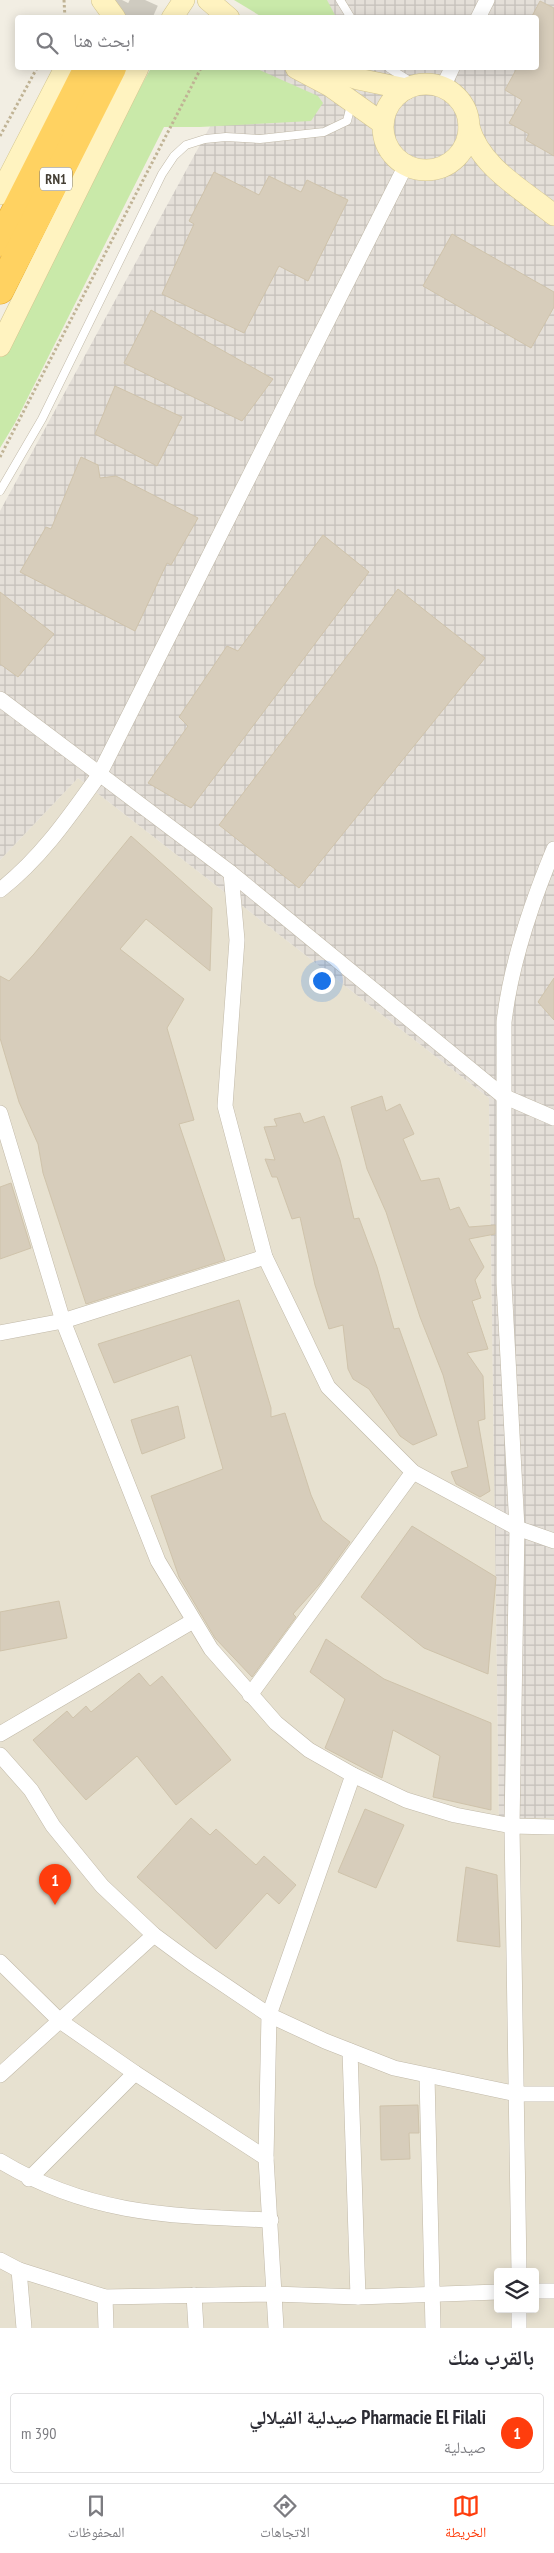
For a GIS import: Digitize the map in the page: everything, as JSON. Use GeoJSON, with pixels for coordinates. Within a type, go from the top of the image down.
{"type":"FeatureCollection","features":[{"type":"Feature","properties":{"kind":"highway","name":"RN1"},"geometry":{"type":"LineString","coordinates":[[0,242],[87,70]]}},
{"type":"Feature","properties":{"kind":"highway","name":"RN1"},"geometry":{"type":"LineString","coordinates":[[0,290],[111,70]]}},
{"type":"Feature","properties":{"kind":"street"},"geometry":{"type":"LineString","coordinates":[[93,15],[101,0],[113,15]]}},
{"type":"Feature","properties":{"kind":"street"},"geometry":{"type":"LineString","coordinates":[[174,15],[184,0]]}},
{"type":"Feature","properties":{"kind":"street"},"geometry":{"type":"LineString","coordinates":[[208,0],[226,15]]}},
{"type":"Feature","properties":{"kind":"street"},"geometry":{"type":"LineString","coordinates":[[480,15],[487,0]]}},
{"type":"Feature","properties":{"kind":"street"},"geometry":{"type":"LineString","coordinates":[[0,194],[64,70]]}},
{"type":"Feature","properties":{"kind":"street"},"geometry":{"type":"LineString","coordinates":[[0,346],[137,70]]}},
{"type":"Feature","properties":{"kind":"street"},"geometry":{"type":"LineString","coordinates":[[300,70],[330,86],[382,123]]}},
{"type":"Feature","properties":{"kind":"street"},"geometry":{"type":"LineString","coordinates":[[329,70],[358,79],[411,87],[429,84],[442,87],[462,103],[467,114],[469,127],[468,139],[462,151],[448,164]]}},
{"type":"Feature","properties":{"kind":"street"},"geometry":{"type":"LineString","coordinates":[[442,87],[451,70]]}},
{"type":"Feature","properties":{"kind":"street"},"geometry":{"type":"LineString","coordinates":[[411,87],[395,96],[388,107],[382,123],[387,146],[395,157],[406,165],[418,170],[431,170],[448,164],[473,162],[497,170]]}},
{"type":"Feature","properties":{"kind":"street"},"geometry":{"type":"LineString","coordinates":[[469,127],[479,151],[497,170],[554,215]]}},
{"type":"Feature","properties":{"kind":"street"},"geometry":{"type":"LineString","coordinates":[[0,890],[18,875],[55,836],[99,775],[406,165]]}},
{"type":"Feature","properties":{"kind":"street"},"geometry":{"type":"LineString","coordinates":[[0,698],[99,775],[231,873],[503,1096],[554,1118]]}},
{"type":"Feature","properties":{"kind":"street"},"geometry":{"type":"LineString","coordinates":[[519,2268],[512,1826],[517,1528],[504,1283],[504,1022],[508,988],[520,946],[554,849]]}},
{"type":"Feature","properties":{"kind":"street"},"geometry":{"type":"LineString","coordinates":[[231,873],[237,940],[225,1106],[265,1257],[328,1387],[413,1472],[517,1528],[554,1541]]}},
{"type":"Feature","properties":{"kind":"street"},"geometry":{"type":"LineString","coordinates":[[0,1113],[63,1321],[158,1560],[211,1650],[276,1724],[309,1750],[353,1774],[406,1800],[455,1815],[512,1826],[554,1827]]}},
{"type":"Feature","properties":{"kind":"street"},"geometry":{"type":"LineString","coordinates":[[0,1333],[63,1321],[265,1257]]}},
{"type":"Feature","properties":{"kind":"street"},"geometry":{"type":"LineString","coordinates":[[250,1695],[413,1472]]}},
{"type":"Feature","properties":{"kind":"street"},"geometry":{"type":"LineString","coordinates":[[0,1734],[192,1620]]}},
{"type":"Feature","properties":{"kind":"street"},"geometry":{"type":"LineString","coordinates":[[0,1755],[31,1790],[53,1826],[102,1886],[154,1935],[270,2015],[350,2051],[394,2068],[517,2094],[554,2094]]}},
{"type":"Feature","properties":{"kind":"street"},"geometry":{"type":"LineString","coordinates":[[276,2328],[266,2158],[270,2015],[353,1774]]}},
{"type":"Feature","properties":{"kind":"street"},"geometry":{"type":"LineString","coordinates":[[0,2075],[154,1935]]}},
{"type":"Feature","properties":{"kind":"street"},"geometry":{"type":"LineString","coordinates":[[0,1962],[60,2021],[135,2074],[266,2158]]}},
{"type":"Feature","properties":{"kind":"street"},"geometry":{"type":"LineString","coordinates":[[350,2051],[358,2297]]}},
{"type":"Feature","properties":{"kind":"street"},"geometry":{"type":"LineString","coordinates":[[29,2179],[135,2074]]}},
{"type":"Feature","properties":{"kind":"street"},"geometry":{"type":"LineString","coordinates":[[427,2076],[433,2328]]}},
{"type":"Feature","properties":{"kind":"street"},"geometry":{"type":"LineString","coordinates":[[0,2161],[29,2179],[91,2202],[168,2216],[271,2220]]}},
{"type":"Feature","properties":{"kind":"street"},"geometry":{"type":"LineString","coordinates":[[0,2260],[19,2270],[105,2297],[273,2294],[358,2297],[431,2296],[494,2292]]}},
{"type":"Feature","properties":{"kind":"street"},"geometry":{"type":"LineString","coordinates":[[19,2270],[24,2328]]}},
{"type":"Feature","properties":{"kind":"street"},"geometry":{"type":"LineString","coordinates":[[539,2291],[554,2291]]}},
{"type":"Feature","properties":{"kind":"street"},"geometry":{"type":"LineString","coordinates":[[194,2295],[196,2328]]}},
{"type":"Feature","properties":{"kind":"street"},"geometry":{"type":"LineString","coordinates":[[105,2297],[106,2328]]}},
{"type":"Feature","properties":{"kind":"street"},"geometry":{"type":"LineString","coordinates":[[519,2328],[520,2313]]}},
{"type":"Feature","properties":{"kind":"lane"},"geometry":{"type":"LineString","coordinates":[[340,0],[349,15]]}},
{"type":"Feature","properties":{"kind":"lane"},"geometry":{"type":"LineString","coordinates":[[391,70],[411,87]]}},
{"type":"Feature","properties":{"kind":"lane"},"geometry":{"type":"LineString","coordinates":[[0,490],[42,419],[162,174],[174,156],[186,145],[205,139],[226,136],[260,139],[324,132],[347,121],[352,102]]}},
{"type":"Feature","properties":{"kind":"path"},"geometry":{"type":"LineString","coordinates":[[64,0],[65,15]]}},
{"type":"Feature","properties":{"kind":"path"},"geometry":{"type":"LineString","coordinates":[[0,136],[36,70]]}},
{"type":"Feature","properties":{"kind":"path"},"geometry":{"type":"LineString","coordinates":[[0,457],[200,70]]}},
{"type":"Feature","properties":{"kind":"shaded area"},"geometry":{"type":"Polygon","coordinates":[[[279,0],[554,0],[554,1818],[499,1818],[489,1098],[78,778],[0,860],[0,511],[241,70],[539,70],[539,15],[270,15],[279,0]]]}},
{"type":"Feature","properties":{"kind":"shaded area"},"geometry":{"type":"Polygon","coordinates":[[[78,778],[489,1098],[499,1818],[554,1818],[554,2328],[0,2328],[0,860],[78,778]]]}},
{"type":"Feature","properties":{"kind":"green space"},"geometry":{"type":"Polygon","coordinates":[[[234,0],[327,0],[335,15],[259,15],[234,0]]]}},
{"type":"Feature","properties":{"kind":"green space"},"geometry":{"type":"Polygon","coordinates":[[[150,70],[260,70],[318,96],[323,103],[311,121],[164,127],[15,423],[0,448],[0,353],[89,181],[150,70]]]}},
{"type":"Feature","properties":{"kind":"building"},"geometry":{"type":"Polygon","coordinates":[[[540,1],[554,8],[554,156],[526,140],[529,134],[509,123],[522,100],[505,90],[516,70],[539,70],[539,15],[533,15],[540,1]]]}},
{"type":"Feature","properties":{"kind":"building"},"geometry":{"type":"Polygon","coordinates":[[[214,172],[259,195],[269,176],[301,192],[307,180],[348,200],[308,281],[279,266],[244,333],[162,294],[194,224],[189,221],[214,172]]]}},
{"type":"Feature","properties":{"kind":"building"},"geometry":{"type":"Polygon","coordinates":[[[452,234],[554,292],[554,307],[531,348],[423,286],[452,234]]]}},
{"type":"Feature","properties":{"kind":"building"},"geometry":{"type":"Polygon","coordinates":[[[151,310],[273,379],[242,421],[124,363],[151,310]]]}},
{"type":"Feature","properties":{"kind":"building"},"geometry":{"type":"Polygon","coordinates":[[[115,386],[182,417],[157,466],[95,434],[115,386]]]}},
{"type":"Feature","properties":{"kind":"building"},"geometry":{"type":"Polygon","coordinates":[[[81,457],[98,465],[100,478],[116,476],[198,518],[171,565],[167,563],[135,631],[20,572],[46,527],[51,529],[81,457]]]}},
{"type":"Feature","properties":{"kind":"building"},"geometry":{"type":"Polygon","coordinates":[[[323,535],[369,572],[191,808],[148,783],[188,726],[179,717],[227,646],[238,651],[323,535]]]}},
{"type":"Feature","properties":{"kind":"building"},"geometry":{"type":"Polygon","coordinates":[[[398,589],[485,658],[299,888],[219,825],[398,589]]]}},
{"type":"Feature","properties":{"kind":"building"},"geometry":{"type":"Polygon","coordinates":[[[0,592],[54,634],[18,677],[0,664],[0,592]]]}},
{"type":"Feature","properties":{"kind":"building"},"geometry":{"type":"Polygon","coordinates":[[[131,836],[212,908],[210,971],[146,919],[120,949],[184,999],[167,1028],[194,1120],[179,1124],[225,1260],[86,1304],[43,1173],[38,1144],[19,1102],[0,1038],[0,976],[9,981],[34,954],[131,836]]]}},
{"type":"Feature","properties":{"kind":"building"},"geometry":{"type":"Polygon","coordinates":[[[554,978],[554,1020],[538,1002],[554,978]]]}},
{"type":"Feature","properties":{"kind":"building"},"geometry":{"type":"Polygon","coordinates":[[[382,1096],[386,1111],[400,1104],[414,1134],[403,1139],[421,1181],[439,1178],[450,1210],[459,1207],[469,1227],[495,1225],[495,1234],[469,1239],[484,1267],[475,1280],[481,1298],[472,1301],[488,1349],[467,1353],[483,1376],[485,1419],[478,1421],[490,1491],[480,1497],[456,1484],[451,1472],[468,1467],[443,1375],[420,1317],[386,1212],[367,1169],[351,1107],[382,1096]]]}},
{"type":"Feature","properties":{"kind":"building"},"geometry":{"type":"Polygon","coordinates":[[[300,1113],[304,1123],[324,1116],[340,1160],[354,1219],[359,1218],[377,1267],[394,1329],[399,1328],[437,1435],[413,1445],[400,1436],[369,1389],[353,1379],[348,1369],[343,1325],[329,1329],[315,1285],[300,1217],[292,1219],[277,1177],[272,1177],[265,1159],[275,1160],[264,1127],[277,1126],[274,1119],[300,1113]]]}},
{"type":"Feature","properties":{"kind":"building"},"geometry":{"type":"Polygon","coordinates":[[[11,1183],[31,1248],[0,1259],[0,1187],[11,1183]]]}},
{"type":"Feature","properties":{"kind":"building"},"geometry":{"type":"Polygon","coordinates":[[[239,1300],[271,1408],[271,1417],[285,1413],[311,1495],[322,1520],[350,1542],[319,1585],[293,1614],[296,1617],[252,1677],[215,1638],[179,1577],[151,1496],[223,1469],[191,1355],[114,1383],[98,1344],[239,1300]]]}},
{"type":"Feature","properties":{"kind":"building"},"geometry":{"type":"Polygon","coordinates":[[[178,1406],[185,1438],[142,1454],[131,1420],[178,1406]]]}},
{"type":"Feature","properties":{"kind":"building"},"geometry":{"type":"Polygon","coordinates":[[[412,1526],[496,1577],[488,1674],[424,1648],[361,1597],[412,1526]]]}},
{"type":"Feature","properties":{"kind":"building"},"geometry":{"type":"Polygon","coordinates":[[[59,1601],[67,1638],[0,1651],[0,1612],[59,1601]]]}},
{"type":"Feature","properties":{"kind":"building"},"geometry":{"type":"Polygon","coordinates":[[[326,1639],[384,1679],[491,1723],[491,1810],[433,1797],[440,1756],[393,1730],[382,1778],[325,1748],[345,1699],[310,1672],[326,1639]]]}},
{"type":"Feature","properties":{"kind":"building"},"geometry":{"type":"Polygon","coordinates":[[[139,1673],[150,1686],[162,1676],[231,1760],[176,1805],[137,1756],[86,1800],[33,1740],[67,1711],[73,1718],[86,1706],[91,1712],[139,1673]]]}},
{"type":"Feature","properties":{"kind":"building"},"geometry":{"type":"Polygon","coordinates":[[[365,1809],[404,1825],[376,1888],[338,1872],[365,1809]]]}},
{"type":"Feature","properties":{"kind":"building"},"geometry":{"type":"Polygon","coordinates":[[[191,1818],[210,1835],[216,1829],[256,1865],[264,1856],[296,1885],[279,1904],[267,1893],[216,1949],[137,1877],[191,1818]]]}},
{"type":"Feature","properties":{"kind":"building"},"geometry":{"type":"Polygon","coordinates":[[[466,1867],[497,1875],[500,1947],[457,1941],[466,1867]]]}},
{"type":"Feature","properties":{"kind":"building"},"geometry":{"type":"Polygon","coordinates":[[[418,2105],[419,2133],[409,2133],[410,2159],[381,2160],[380,2106],[418,2105]]]}},
{"type":"Feature","properties":{"kind":"tunnel"},"geometry":{"type":"LineString","coordinates":[[114,15],[122,0]]}},
{"type":"Feature","properties":{"kind":"tunnel"},"geometry":{"type":"LineString","coordinates":[[138,15],[145,0]]}},
{"type":"Feature","properties":{"kind":"place","name":"Pharmacie El Filali صيدلية الفيلالي"},"geometry":{"type":"Point","coordinates":[55,1905]}}]}
